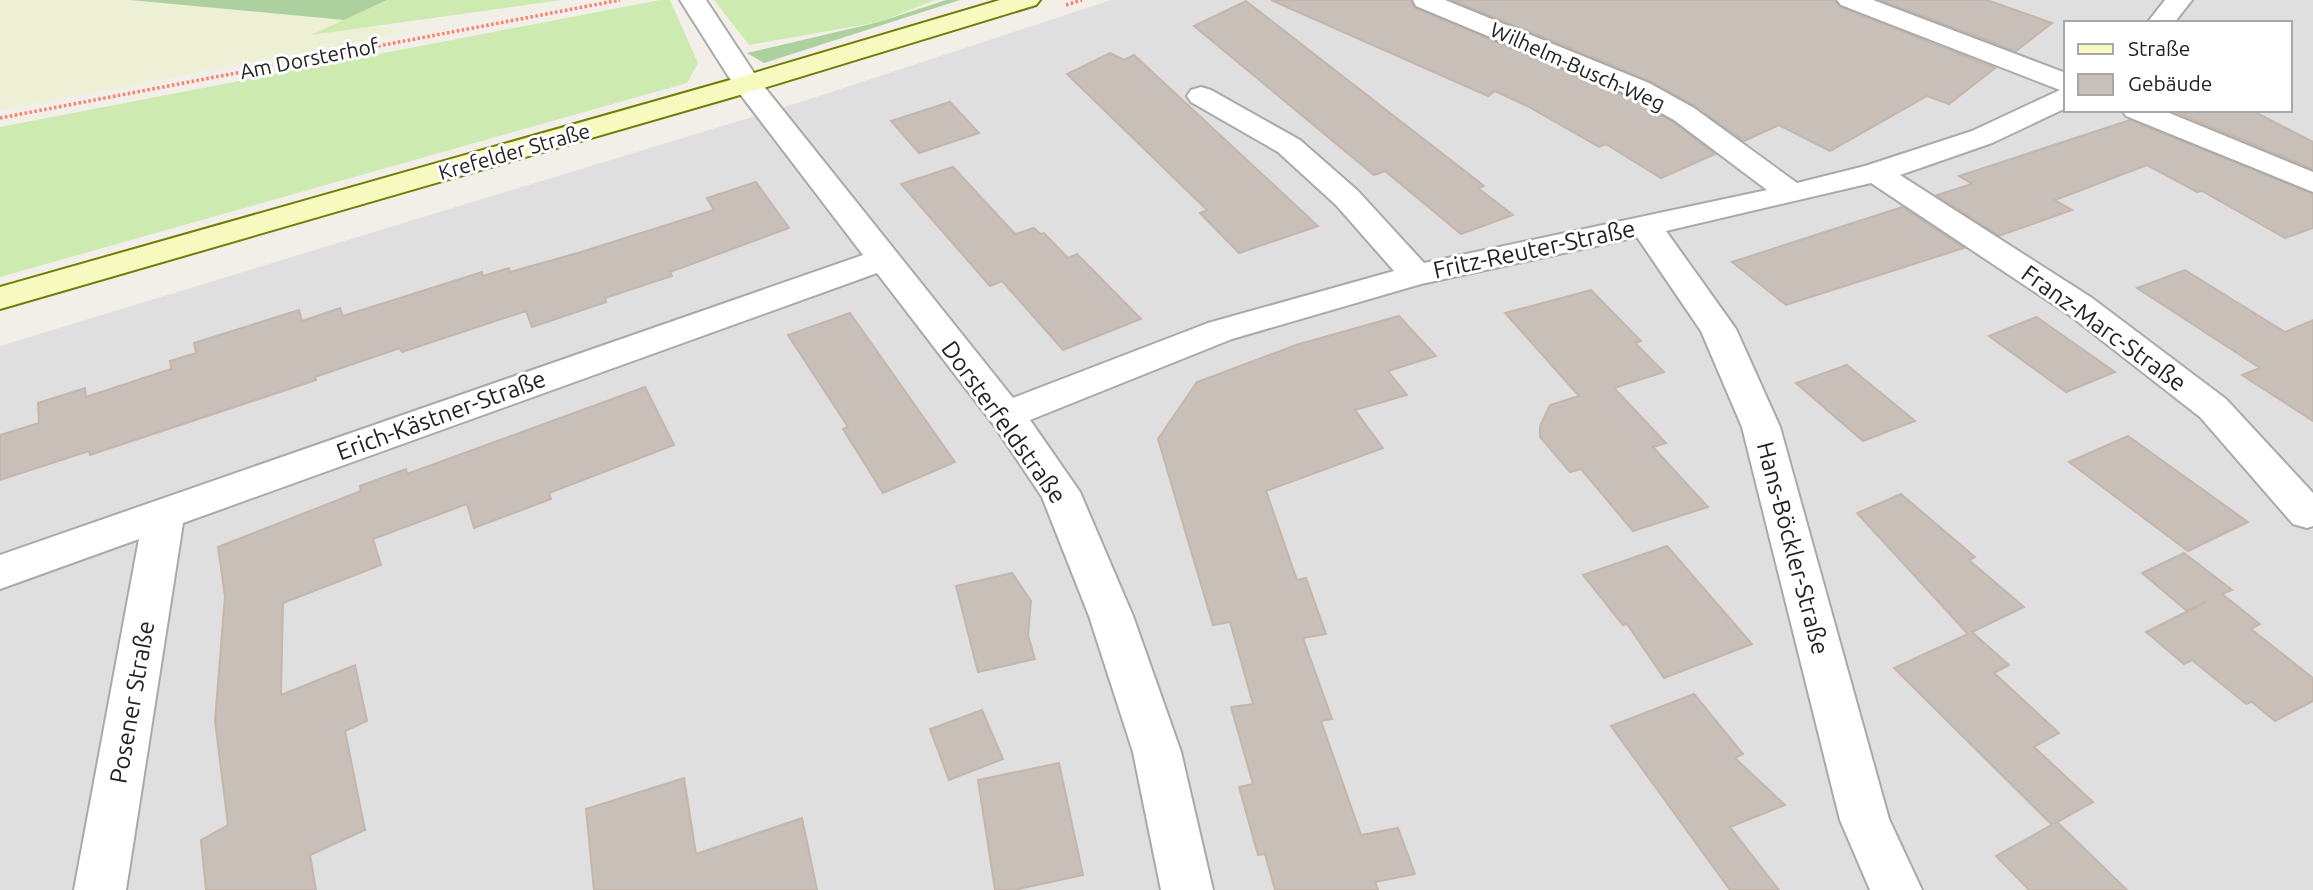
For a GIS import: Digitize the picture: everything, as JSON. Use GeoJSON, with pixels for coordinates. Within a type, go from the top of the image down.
{"type":"FeatureCollection","features":[{"type":"Feature","properties":{"kind":"main road","name":"Krefelder Straße"},"geometry":{"type":"LineString","coordinates":[[0,298],[747,84],[1027,0]]}},
{"type":"Feature","properties":{"kind":"street"},"geometry":{"type":"LineString","coordinates":[[693,0],[747,84]]}},
{"type":"Feature","properties":{"kind":"street"},"geometry":{"type":"LineString","coordinates":[[1850,0],[2064,82]]}},
{"type":"Feature","properties":{"kind":"street"},"geometry":{"type":"LineString","coordinates":[[2162,21],[2179,0]]}},
{"type":"Feature","properties":{"kind":"street","name":"Wilhelm-Busch-Weg"},"geometry":{"type":"LineString","coordinates":[[1425,1],[1639,89],[1684,114],[1792,194]]}},
{"type":"Feature","properties":{"kind":"street","name":"Dorsterfeldstraße"},"geometry":{"type":"LineString","coordinates":[[747,84],[1006,415],[1060,492],[1111,616],[1157,752],[1187,890]]}},
{"type":"Feature","properties":{"kind":"street"},"geometry":{"type":"LineString","coordinates":[[1201,96],[1290,146],[1346,198],[1416,275]]}},
{"type":"Feature","properties":{"kind":"street","name":"Fritz-Reuter-Straße"},"geometry":{"type":"LineString","coordinates":[[1006,415],[1220,331],[1416,275],[1792,194],[1876,173],[1982,137],[2064,98]]}},
{"type":"Feature","properties":{"kind":"street"},"geometry":{"type":"LineString","coordinates":[[2141,112],[2313,183]]}},
{"type":"Feature","properties":{"kind":"street","name":"Franz-Marc-Straße"},"geometry":{"type":"LineString","coordinates":[[1876,173],[2080,306],[2213,408],[2307,513]]}},
{"type":"Feature","properties":{"kind":"street","name":"Hans-Böckler-Straße"},"geometry":{"type":"LineString","coordinates":[[1645,225],[1718,329],[1761,427],[1865,820],[1896,890]]}},
{"type":"Feature","properties":{"kind":"street","name":"Erich-Kästner-Straße"},"geometry":{"type":"LineString","coordinates":[[0,572],[883,259]]}},
{"type":"Feature","properties":{"kind":"street","name":"Posener Straße"},"geometry":{"type":"LineString","coordinates":[[100,890],[164,514]]}},
{"type":"Feature","properties":{"kind":"path","name":"Am Dorsterhof"},"geometry":{"type":"LineString","coordinates":[[0,118],[620,0]]}},
{"type":"Feature","properties":{"kind":"shaded area"},"geometry":{"type":"Polygon","coordinates":[[[1111,0],[2313,0],[2313,890],[0,890],[0,346],[804,101],[1111,0]]]}},
{"type":"Feature","properties":{"kind":"green space"},"geometry":{"type":"Polygon","coordinates":[[[0,0],[130,0],[344,20],[409,32],[0,110],[0,0]]]}},
{"type":"Feature","properties":{"kind":"green space"},"geometry":{"type":"Polygon","coordinates":[[[130,0],[387,0],[344,20],[130,0]]]}},
{"type":"Feature","properties":{"kind":"green space"},"geometry":{"type":"Polygon","coordinates":[[[387,0],[561,0],[311,35],[387,0]]]}},
{"type":"Feature","properties":{"kind":"green space"},"geometry":{"type":"Polygon","coordinates":[[[670,0],[698,63],[687,83],[0,277],[0,127],[670,0]]]}},
{"type":"Feature","properties":{"kind":"green space"},"geometry":{"type":"Polygon","coordinates":[[[714,0],[935,0],[879,22],[749,45],[714,0]]]}},
{"type":"Feature","properties":{"kind":"green space"},"geometry":{"type":"Polygon","coordinates":[[[946,0],[960,0],[764,63],[747,53],[879,22],[946,0]]]}},
{"type":"Feature","properties":{"kind":"building"},"geometry":{"type":"Polygon","coordinates":[[[1271,0],[1410,0],[1415,8],[1628,97],[1673,122],[1715,154],[1661,178],[1606,144],[1599,147],[1495,91],[1488,96],[1271,0]]]}},
{"type":"Feature","properties":{"kind":"building"},"geometry":{"type":"Polygon","coordinates":[[[1452,0],[1834,0],[1840,7],[1995,68],[1949,104],[1927,96],[1830,151],[1779,125],[1744,141],[1695,106],[1650,81],[1452,0]]]}},
{"type":"Feature","properties":{"kind":"building"},"geometry":{"type":"Polygon","coordinates":[[[1880,0],[1987,0],[2052,23],[2016,51],[1880,0]]]}},
{"type":"Feature","properties":{"kind":"building"},"geometry":{"type":"Polygon","coordinates":[[[1246,1],[1484,186],[1478,188],[1513,215],[1461,234],[1385,171],[1374,175],[1194,26],[1246,1]]]}},
{"type":"Feature","properties":{"kind":"building"},"geometry":{"type":"Polygon","coordinates":[[[1110,53],[1124,60],[1134,55],[1318,226],[1239,253],[1200,213],[1207,210],[1067,74],[1110,53]]]}},
{"type":"Feature","properties":{"kind":"building"},"geometry":{"type":"Polygon","coordinates":[[[950,102],[979,133],[919,153],[891,121],[950,102]]]}},
{"type":"Feature","properties":{"kind":"building"},"geometry":{"type":"Polygon","coordinates":[[[2175,112],[2255,112],[2313,142],[2313,169],[2175,112]]]}},
{"type":"Feature","properties":{"kind":"building"},"geometry":{"type":"Polygon","coordinates":[[[2130,120],[2313,194],[2313,228],[2285,238],[2202,191],[2197,192],[2147,165],[2055,200],[2072,210],[1999,236],[1937,195],[1972,184],[1959,176],[2130,120]]]}},
{"type":"Feature","properties":{"kind":"building"},"geometry":{"type":"Polygon","coordinates":[[[953,167],[1015,234],[1034,228],[1040,234],[1044,233],[1068,258],[1077,254],[1141,319],[1063,350],[1002,281],[990,286],[901,184],[953,167]]]}},
{"type":"Feature","properties":{"kind":"building"},"geometry":{"type":"Polygon","coordinates":[[[756,182],[789,228],[670,272],[672,276],[605,298],[606,302],[532,327],[526,311],[402,352],[400,348],[315,377],[316,380],[90,455],[89,451],[0,480],[0,435],[39,423],[38,403],[85,388],[86,397],[171,369],[170,361],[196,353],[194,343],[299,310],[302,321],[340,308],[343,316],[482,272],[483,276],[509,268],[510,272],[581,252],[714,210],[707,198],[756,182]]]}},
{"type":"Feature","properties":{"kind":"building"},"geometry":{"type":"Polygon","coordinates":[[[1902,207],[1964,248],[1786,305],[1732,262],[1902,207]]]}},
{"type":"Feature","properties":{"kind":"building"},"geometry":{"type":"Polygon","coordinates":[[[2185,270],[2285,332],[2313,320],[2313,421],[2242,375],[2260,368],[2137,288],[2185,270]]]}},
{"type":"Feature","properties":{"kind":"building"},"geometry":{"type":"Polygon","coordinates":[[[1591,290],[1641,341],[1635,343],[1664,372],[1614,388],[1666,443],[1653,447],[1708,507],[1633,531],[1581,469],[1570,472],[1540,437],[1540,426],[1550,405],[1579,396],[1505,313],[1591,290]]]}},
{"type":"Feature","properties":{"kind":"building"},"geometry":{"type":"Polygon","coordinates":[[[850,313],[955,462],[883,493],[843,429],[848,427],[788,335],[850,313]]]}},
{"type":"Feature","properties":{"kind":"building"},"geometry":{"type":"Polygon","coordinates":[[[1399,316],[1436,356],[1388,371],[1407,395],[1355,410],[1383,448],[1266,491],[1297,580],[1306,578],[1326,634],[1303,638],[1332,719],[1321,721],[1361,835],[1398,828],[1415,874],[1375,882],[1378,890],[1275,890],[1265,854],[1258,855],[1239,787],[1253,784],[1231,707],[1253,704],[1230,622],[1213,625],[1158,439],[1197,382],[1296,345],[1399,316]]]}},
{"type":"Feature","properties":{"kind":"building"},"geometry":{"type":"Polygon","coordinates":[[[2036,317],[2115,372],[2066,392],[1989,336],[2036,317]]]}},
{"type":"Feature","properties":{"kind":"building"},"geometry":{"type":"Polygon","coordinates":[[[1847,365],[1915,421],[1863,441],[1796,383],[1847,365]]]}},
{"type":"Feature","properties":{"kind":"building"},"geometry":{"type":"Polygon","coordinates":[[[645,387],[674,445],[549,493],[551,499],[474,528],[467,504],[373,539],[381,565],[283,603],[281,695],[355,665],[367,721],[345,731],[365,830],[310,855],[316,890],[206,890],[201,840],[228,825],[215,721],[225,596],[218,547],[361,491],[360,486],[406,469],[407,474],[645,387]]]}},
{"type":"Feature","properties":{"kind":"building"},"geometry":{"type":"Polygon","coordinates":[[[2128,436],[2248,522],[2188,551],[2069,462],[2128,436]]]}},
{"type":"Feature","properties":{"kind":"building"},"geometry":{"type":"Polygon","coordinates":[[[1901,494],[1975,557],[1969,560],[2024,607],[1972,632],[2009,665],[1994,673],[2059,733],[2034,747],[2093,802],[2052,825],[1894,668],[1968,634],[1857,513],[1901,494]]]}},
{"type":"Feature","properties":{"kind":"building"},"geometry":{"type":"Polygon","coordinates":[[[1667,546],[1752,644],[1664,678],[1627,624],[1623,625],[1583,575],[1667,546]]]}},
{"type":"Feature","properties":{"kind":"building"},"geometry":{"type":"Polygon","coordinates":[[[2184,553],[2232,590],[2222,594],[2260,624],[2251,629],[2313,678],[2313,701],[2275,721],[2252,702],[2246,704],[2192,660],[2184,664],[2146,632],[2206,602],[2187,611],[2142,573],[2184,553]]]}},
{"type":"Feature","properties":{"kind":"building"},"geometry":{"type":"Polygon","coordinates":[[[1012,573],[1031,601],[1028,635],[1035,659],[978,672],[956,586],[1012,573]]]}},
{"type":"Feature","properties":{"kind":"building"},"geometry":{"type":"Polygon","coordinates":[[[1694,694],[1743,754],[1735,758],[1785,805],[1730,827],[1779,890],[1730,890],[1611,726],[1694,694]]]}},
{"type":"Feature","properties":{"kind":"building"},"geometry":{"type":"Polygon","coordinates":[[[982,710],[1003,759],[949,780],[930,729],[982,710]]]}},
{"type":"Feature","properties":{"kind":"building"},"geometry":{"type":"Polygon","coordinates":[[[1059,763],[1083,875],[1014,890],[995,890],[978,780],[1059,763]]]}},
{"type":"Feature","properties":{"kind":"building"},"geometry":{"type":"Polygon","coordinates":[[[684,778],[696,854],[802,818],[817,890],[594,890],[586,809],[684,778]]]}},
{"type":"Feature","properties":{"kind":"building"},"geometry":{"type":"Polygon","coordinates":[[[2057,822],[2127,890],[2029,890],[1996,856],[2057,822]]]}}]}
